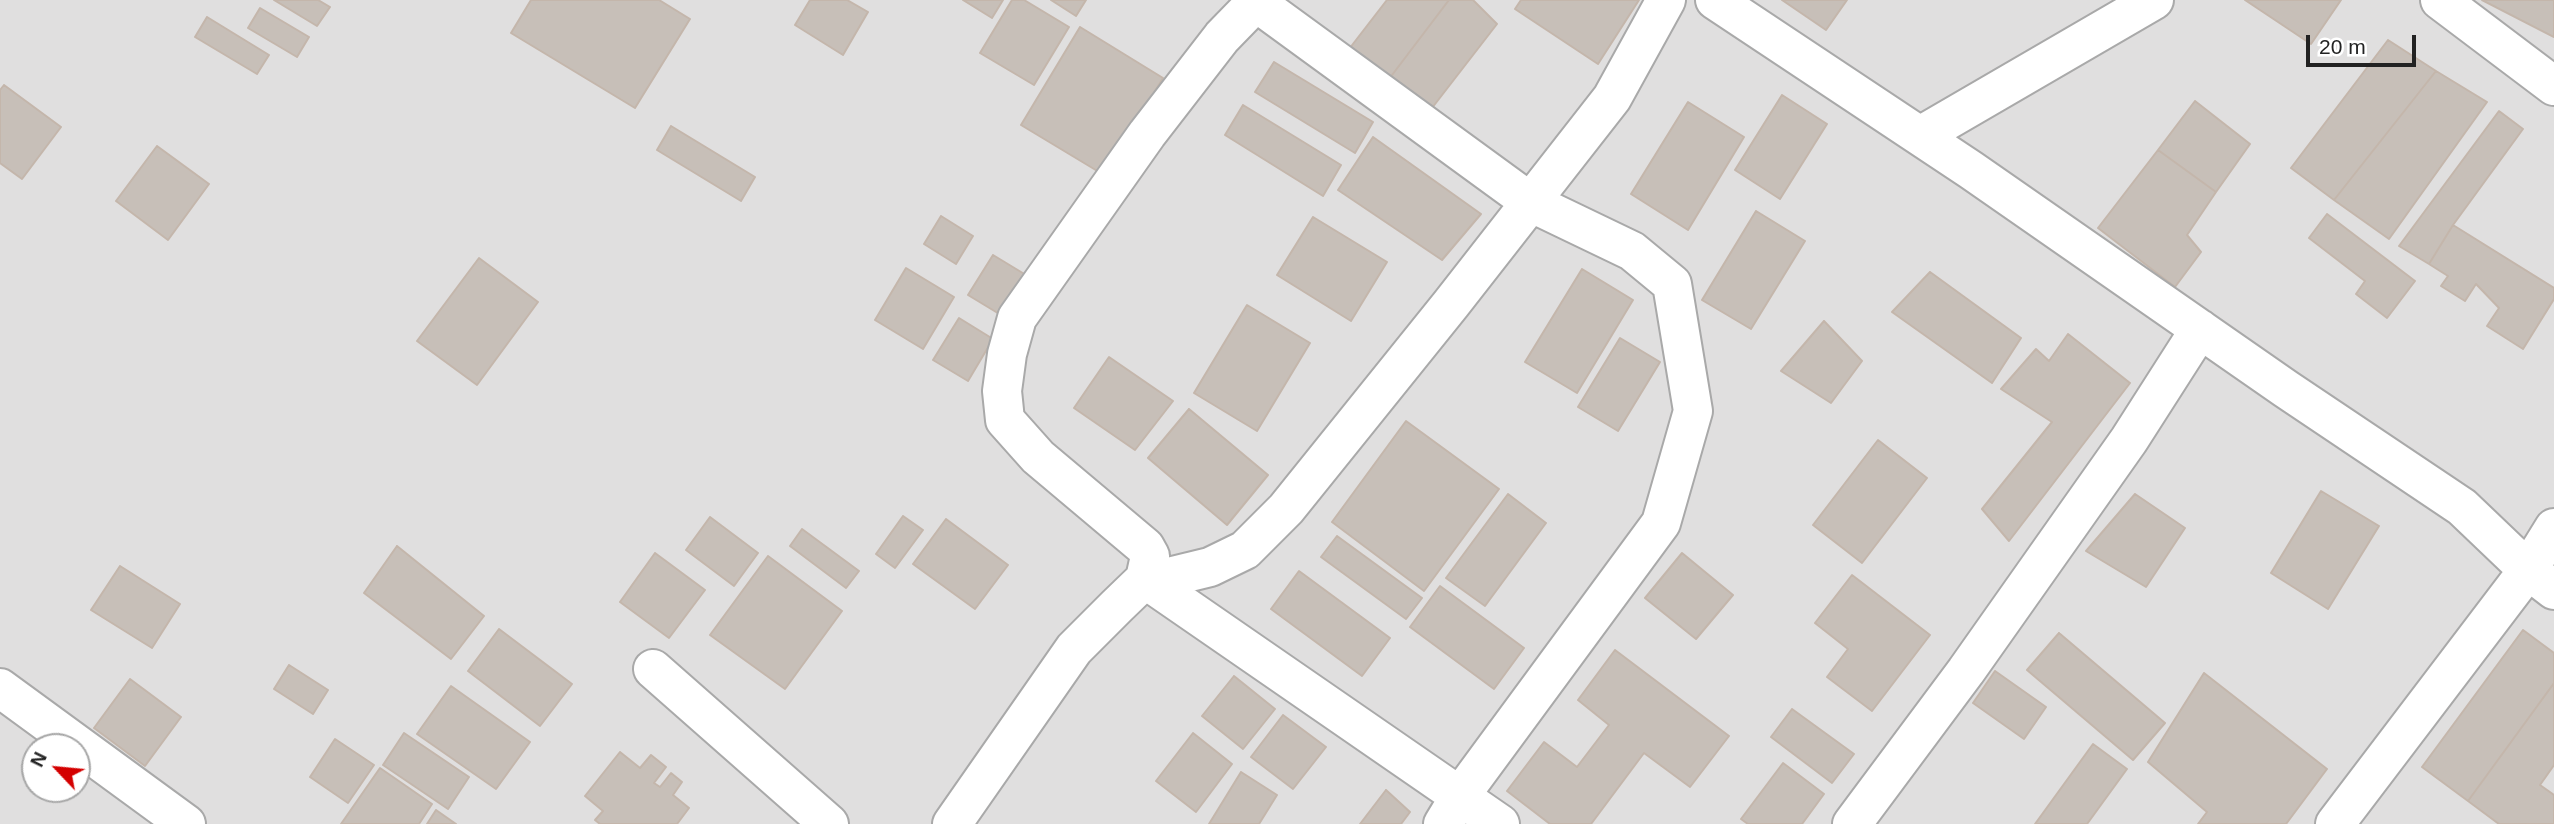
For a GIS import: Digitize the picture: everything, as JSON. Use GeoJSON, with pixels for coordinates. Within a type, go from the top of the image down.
{"type":"FeatureCollection","features":[{"type":"Feature","properties":{"kind":"street"},"geometry":{"type":"LineString","coordinates":[[1145,579],[1169,577],[1210,567],[1245,550],[1286,509],[1612,98],[1667,0]]}},
{"type":"Feature","properties":{"kind":"street"},"geometry":{"type":"LineString","coordinates":[[1715,0],[1920,136],[2462,507],[2541,580]]}},
{"type":"Feature","properties":{"kind":"street"},"geometry":{"type":"LineString","coordinates":[[1920,136],[2154,0]]}},
{"type":"Feature","properties":{"kind":"street"},"geometry":{"type":"LineString","coordinates":[[2440,0],[2554,86]]}},
{"type":"Feature","properties":{"kind":"street"},"geometry":{"type":"LineString","coordinates":[[952,824],[1074,649],[1145,579],[1150,556],[1145,547],[1038,457],[1005,420],[1002,391],[1007,354],[1017,318],[1147,134],[1222,37],[1254,1],[1530,202],[1632,251],[1672,284],[1693,411],[1661,523],[1452,810]]}},
{"type":"Feature","properties":{"kind":"street"},"geometry":{"type":"LineString","coordinates":[[1852,824],[1966,671],[2129,440],[2200,329]]}},
{"type":"Feature","properties":{"kind":"street"},"geometry":{"type":"LineString","coordinates":[[2335,824],[2541,580],[2554,528]]}},
{"type":"Feature","properties":{"kind":"street"},"geometry":{"type":"LineString","coordinates":[[1145,579],[1452,810],[1500,824]]}},
{"type":"Feature","properties":{"kind":"street"},"geometry":{"type":"LineString","coordinates":[[653,668],[829,824]]}},
{"type":"Feature","properties":{"kind":"street"},"geometry":{"type":"LineString","coordinates":[[0,688],[186,824]]}},
{"type":"Feature","properties":{"kind":"shaded area"},"geometry":{"type":"Polygon","coordinates":[[[0,0],[2554,0],[2554,824],[0,824],[0,0]]]}},
{"type":"Feature","properties":{"kind":"building"},"geometry":{"type":"Polygon","coordinates":[[[274,0],[318,0],[330,7],[317,26],[274,0]]]}},
{"type":"Feature","properties":{"kind":"building"},"geometry":{"type":"Polygon","coordinates":[[[531,0],[659,0],[690,19],[635,108],[511,33],[531,0]]]}},
{"type":"Feature","properties":{"kind":"building"},"geometry":{"type":"Polygon","coordinates":[[[810,0],[847,0],[868,12],[843,55],[795,25],[810,0]]]}},
{"type":"Feature","properties":{"kind":"building"},"geometry":{"type":"Polygon","coordinates":[[[963,0],[1003,0],[992,18],[963,0]]]}},
{"type":"Feature","properties":{"kind":"building"},"geometry":{"type":"Polygon","coordinates":[[[1012,0],[1024,0],[1069,27],[1034,85],[980,53],[1012,0]]]}},
{"type":"Feature","properties":{"kind":"building"},"geometry":{"type":"Polygon","coordinates":[[[1051,0],[1086,0],[1076,16],[1051,0]]]}},
{"type":"Feature","properties":{"kind":"building"},"geometry":{"type":"Polygon","coordinates":[[[1387,0],[1449,0],[1386,83],[1346,53],[1387,0]]]}},
{"type":"Feature","properties":{"kind":"building"},"geometry":{"type":"Polygon","coordinates":[[[1449,0],[1473,0],[1497,24],[1432,108],[1386,83],[1449,0]]]}},
{"type":"Feature","properties":{"kind":"building"},"geometry":{"type":"Polygon","coordinates":[[[1521,0],[1639,0],[1598,64],[1515,9],[1521,0]]]}},
{"type":"Feature","properties":{"kind":"building"},"geometry":{"type":"Polygon","coordinates":[[[1782,0],[1847,0],[1826,30],[1782,0]]]}},
{"type":"Feature","properties":{"kind":"building"},"geometry":{"type":"Polygon","coordinates":[[[2245,0],[2341,0],[2311,44],[2245,0]]]}},
{"type":"Feature","properties":{"kind":"building"},"geometry":{"type":"Polygon","coordinates":[[[2482,0],[2554,0],[2554,37],[2482,0]]]}},
{"type":"Feature","properties":{"kind":"building"},"geometry":{"type":"Polygon","coordinates":[[[260,8],[309,37],[297,57],[248,28],[260,8]]]}},
{"type":"Feature","properties":{"kind":"building"},"geometry":{"type":"Polygon","coordinates":[[[207,17],[269,55],[257,74],[195,37],[207,17]]]}},
{"type":"Feature","properties":{"kind":"building"},"geometry":{"type":"Polygon","coordinates":[[[1080,27],[1163,78],[1104,175],[1021,125],[1080,27]]]}},
{"type":"Feature","properties":{"kind":"building"},"geometry":{"type":"Polygon","coordinates":[[[2388,40],[2436,71],[2334,200],[2291,168],[2388,40]]]}},
{"type":"Feature","properties":{"kind":"building"},"geometry":{"type":"Polygon","coordinates":[[[1274,62],[1373,122],[1355,153],[1255,92],[1274,62]]]}},
{"type":"Feature","properties":{"kind":"building"},"geometry":{"type":"Polygon","coordinates":[[[2436,71],[2487,102],[2389,239],[2334,200],[2436,71]]]}},
{"type":"Feature","properties":{"kind":"building"},"geometry":{"type":"Polygon","coordinates":[[[4,85],[61,127],[22,179],[0,163],[0,90],[4,85]]]}},
{"type":"Feature","properties":{"kind":"building"},"geometry":{"type":"Polygon","coordinates":[[[1782,95],[1827,124],[1780,199],[1735,170],[1782,95]]]}},
{"type":"Feature","properties":{"kind":"building"},"geometry":{"type":"Polygon","coordinates":[[[2195,101],[2250,144],[2216,192],[2158,150],[2195,101]]]}},
{"type":"Feature","properties":{"kind":"building"},"geometry":{"type":"Polygon","coordinates":[[[1688,102],[1744,137],[1688,230],[1631,194],[1688,102]]]}},
{"type":"Feature","properties":{"kind":"building"},"geometry":{"type":"Polygon","coordinates":[[[1243,105],[1341,165],[1323,196],[1225,135],[1243,105]]]}},
{"type":"Feature","properties":{"kind":"building"},"geometry":{"type":"Polygon","coordinates":[[[2499,111],[2523,129],[2453,225],[2429,264],[2399,246],[2499,111]]]}},
{"type":"Feature","properties":{"kind":"building"},"geometry":{"type":"Polygon","coordinates":[[[671,126],[755,177],[741,201],[657,150],[671,126]]]}},
{"type":"Feature","properties":{"kind":"building"},"geometry":{"type":"Polygon","coordinates":[[[1373,137],[1481,214],[1442,260],[1338,190],[1373,137]]]}},
{"type":"Feature","properties":{"kind":"building"},"geometry":{"type":"Polygon","coordinates":[[[157,146],[209,184],[168,240],[116,201],[157,146]]]}},
{"type":"Feature","properties":{"kind":"building"},"geometry":{"type":"Polygon","coordinates":[[[2158,150],[2216,192],[2187,235],[2201,252],[2175,287],[2098,228],[2158,150]]]}},
{"type":"Feature","properties":{"kind":"building"},"geometry":{"type":"Polygon","coordinates":[[[1756,211],[1805,241],[1751,329],[1702,300],[1756,211]]]}},
{"type":"Feature","properties":{"kind":"building"},"geometry":{"type":"Polygon","coordinates":[[[2327,214],[2415,281],[2387,318],[2356,294],[2365,281],[2309,238],[2327,214]]]}},
{"type":"Feature","properties":{"kind":"building"},"geometry":{"type":"Polygon","coordinates":[[[941,216],[973,236],[956,264],[924,244],[941,216]]]}},
{"type":"Feature","properties":{"kind":"building"},"geometry":{"type":"Polygon","coordinates":[[[1313,217],[1387,262],[1351,321],[1277,275],[1313,217]]]}},
{"type":"Feature","properties":{"kind":"building"},"geometry":{"type":"Polygon","coordinates":[[[2453,225],[2554,288],[2554,299],[2523,349],[2487,326],[2499,308],[2476,284],[2465,301],[2441,286],[2448,276],[2429,264],[2453,225]]]}},
{"type":"Feature","properties":{"kind":"building"},"geometry":{"type":"Polygon","coordinates":[[[993,255],[1026,275],[1001,315],[968,295],[993,255]]]}},
{"type":"Feature","properties":{"kind":"building"},"geometry":{"type":"Polygon","coordinates":[[[479,258],[538,302],[477,385],[417,341],[479,258]]]}},
{"type":"Feature","properties":{"kind":"building"},"geometry":{"type":"Polygon","coordinates":[[[906,268],[954,297],[923,349],[875,320],[906,268]]]}},
{"type":"Feature","properties":{"kind":"building"},"geometry":{"type":"Polygon","coordinates":[[[1582,269],[1633,300],[1577,393],[1525,362],[1582,269]]]}},
{"type":"Feature","properties":{"kind":"building"},"geometry":{"type":"Polygon","coordinates":[[[1930,272],[2021,338],[1992,383],[1892,312],[1930,272]]]}},
{"type":"Feature","properties":{"kind":"building"},"geometry":{"type":"Polygon","coordinates":[[[1247,305],[1310,343],[1257,431],[1194,393],[1247,305]]]}},
{"type":"Feature","properties":{"kind":"building"},"geometry":{"type":"Polygon","coordinates":[[[959,318],[993,339],[968,381],[933,360],[959,318]]]}},
{"type":"Feature","properties":{"kind":"building"},"geometry":{"type":"Polygon","coordinates":[[[1824,321],[1862,361],[1831,403],[1781,371],[1824,321]]]}},
{"type":"Feature","properties":{"kind":"building"},"geometry":{"type":"Polygon","coordinates":[[[2068,334],[2130,383],[2009,541],[1982,509],[2052,422],[2001,389],[2036,349],[2049,361],[2068,334]]]}},
{"type":"Feature","properties":{"kind":"building"},"geometry":{"type":"Polygon","coordinates":[[[1620,338],[1660,362],[1618,431],[1578,407],[1620,338]]]}},
{"type":"Feature","properties":{"kind":"building"},"geometry":{"type":"Polygon","coordinates":[[[1109,357],[1173,401],[1135,450],[1074,408],[1109,357]]]}},
{"type":"Feature","properties":{"kind":"building"},"geometry":{"type":"Polygon","coordinates":[[[1189,409],[1268,475],[1227,525],[1148,458],[1189,409]]]}},
{"type":"Feature","properties":{"kind":"building"},"geometry":{"type":"Polygon","coordinates":[[[1406,421],[1499,489],[1424,591],[1332,522],[1406,421]]]}},
{"type":"Feature","properties":{"kind":"building"},"geometry":{"type":"Polygon","coordinates":[[[1878,440],[1927,478],[1862,563],[1813,525],[1878,440]]]}},
{"type":"Feature","properties":{"kind":"building"},"geometry":{"type":"Polygon","coordinates":[[[2321,491],[2379,526],[2328,609],[2271,573],[2321,491]]]}},
{"type":"Feature","properties":{"kind":"building"},"geometry":{"type":"Polygon","coordinates":[[[1508,494],[1546,523],[1485,606],[1446,578],[1508,494]]]}},
{"type":"Feature","properties":{"kind":"building"},"geometry":{"type":"Polygon","coordinates":[[[2135,494],[2185,528],[2146,587],[2086,551],[2135,494]]]}},
{"type":"Feature","properties":{"kind":"building"},"geometry":{"type":"Polygon","coordinates":[[[903,516],[923,530],[895,568],[876,554],[903,516]]]}},
{"type":"Feature","properties":{"kind":"building"},"geometry":{"type":"Polygon","coordinates":[[[710,517],[758,553],[734,586],[686,550],[710,517]]]}},
{"type":"Feature","properties":{"kind":"building"},"geometry":{"type":"Polygon","coordinates":[[[946,519],[1008,565],[975,609],[913,564],[946,519]]]}},
{"type":"Feature","properties":{"kind":"building"},"geometry":{"type":"Polygon","coordinates":[[[802,529],[859,571],[846,588],[790,546],[802,529]]]}},
{"type":"Feature","properties":{"kind":"building"},"geometry":{"type":"Polygon","coordinates":[[[1337,536],[1422,598],[1406,619],[1321,557],[1337,536]]]}},
{"type":"Feature","properties":{"kind":"building"},"geometry":{"type":"Polygon","coordinates":[[[397,546],[484,616],[451,659],[364,593],[397,546]]]}},
{"type":"Feature","properties":{"kind":"building"},"geometry":{"type":"Polygon","coordinates":[[[655,553],[705,590],[669,638],[620,602],[655,553]]]}},
{"type":"Feature","properties":{"kind":"building"},"geometry":{"type":"Polygon","coordinates":[[[1682,553],[1733,595],[1696,639],[1645,598],[1682,553]]]}},
{"type":"Feature","properties":{"kind":"building"},"geometry":{"type":"Polygon","coordinates":[[[768,556],[842,611],[785,689],[710,635],[768,556]]]}},
{"type":"Feature","properties":{"kind":"building"},"geometry":{"type":"Polygon","coordinates":[[[120,566],[180,604],[152,648],[91,610],[120,566]]]}},
{"type":"Feature","properties":{"kind":"building"},"geometry":{"type":"Polygon","coordinates":[[[1299,571],[1390,638],[1362,676],[1271,609],[1299,571]]]}},
{"type":"Feature","properties":{"kind":"building"},"geometry":{"type":"Polygon","coordinates":[[[1852,575],[1930,635],[1872,711],[1827,677],[1848,649],[1815,623],[1852,575]]]}},
{"type":"Feature","properties":{"kind":"building"},"geometry":{"type":"Polygon","coordinates":[[[1440,586],[1524,648],[1494,689],[1410,627],[1440,586]]]}},
{"type":"Feature","properties":{"kind":"building"},"geometry":{"type":"Polygon","coordinates":[[[499,629],[572,684],[540,726],[468,671],[499,629]]]}},
{"type":"Feature","properties":{"kind":"building"},"geometry":{"type":"Polygon","coordinates":[[[2523,630],[2554,653],[2554,683],[2468,801],[2422,767],[2523,630]]]}},
{"type":"Feature","properties":{"kind":"building"},"geometry":{"type":"Polygon","coordinates":[[[2059,633],[2165,723],[2133,760],[2027,670],[2059,633]]]}},
{"type":"Feature","properties":{"kind":"building"},"geometry":{"type":"Polygon","coordinates":[[[1615,650],[1729,736],[1690,787],[1644,753],[1591,824],[1550,824],[1507,791],[1544,742],[1577,767],[1609,725],[1578,700],[1615,650]]]}},
{"type":"Feature","properties":{"kind":"building"},"geometry":{"type":"Polygon","coordinates":[[[289,665],[328,690],[313,714],[274,689],[289,665]]]}},
{"type":"Feature","properties":{"kind":"building"},"geometry":{"type":"Polygon","coordinates":[[[1995,671],[2046,707],[2024,739],[1973,703],[1995,671]]]}},
{"type":"Feature","properties":{"kind":"building"},"geometry":{"type":"Polygon","coordinates":[[[2204,673],[2327,769],[2286,824],[2198,824],[2207,812],[2148,762],[2204,673]]]}},
{"type":"Feature","properties":{"kind":"building"},"geometry":{"type":"Polygon","coordinates":[[[1234,676],[1275,709],[1243,749],[1202,716],[1234,676]]]}},
{"type":"Feature","properties":{"kind":"building"},"geometry":{"type":"Polygon","coordinates":[[[130,679],[181,717],[145,766],[94,728],[130,679]]]}},
{"type":"Feature","properties":{"kind":"building"},"geometry":{"type":"Polygon","coordinates":[[[2554,683],[2554,765],[2540,785],[2554,795],[2554,824],[2499,824],[2468,801],[2554,683]]]}},
{"type":"Feature","properties":{"kind":"building"},"geometry":{"type":"Polygon","coordinates":[[[451,686],[530,742],[496,789],[417,734],[451,686]]]}},
{"type":"Feature","properties":{"kind":"building"},"geometry":{"type":"Polygon","coordinates":[[[1792,709],[1854,754],[1832,783],[1771,737],[1792,709]]]}},
{"type":"Feature","properties":{"kind":"building"},"geometry":{"type":"Polygon","coordinates":[[[1283,715],[1326,747],[1293,789],[1251,757],[1283,715]]]}},
{"type":"Feature","properties":{"kind":"building"},"geometry":{"type":"Polygon","coordinates":[[[404,733],[469,777],[448,809],[383,765],[404,733]]]}},
{"type":"Feature","properties":{"kind":"building"},"geometry":{"type":"Polygon","coordinates":[[[1193,733],[1232,764],[1196,812],[1156,781],[1193,733]]]}},
{"type":"Feature","properties":{"kind":"building"},"geometry":{"type":"Polygon","coordinates":[[[335,739],[374,765],[348,803],[310,777],[335,739]]]}},
{"type":"Feature","properties":{"kind":"building"},"geometry":{"type":"Polygon","coordinates":[[[2093,744],[2127,769],[2087,824],[2035,824],[2093,744]]]}},
{"type":"Feature","properties":{"kind":"building"},"geometry":{"type":"Polygon","coordinates":[[[620,752],[640,768],[651,755],[666,767],[654,783],[660,787],[671,773],[682,782],[673,795],[689,808],[677,824],[600,824],[595,820],[603,811],[585,796],[620,752]]]}},
{"type":"Feature","properties":{"kind":"building"},"geometry":{"type":"Polygon","coordinates":[[[1783,763],[1824,794],[1802,824],[1748,824],[1741,819],[1783,763]]]}},
{"type":"Feature","properties":{"kind":"building"},"geometry":{"type":"Polygon","coordinates":[[[380,768],[432,804],[419,824],[341,824],[380,768]]]}},
{"type":"Feature","properties":{"kind":"building"},"geometry":{"type":"Polygon","coordinates":[[[1241,772],[1277,795],[1259,824],[1209,824],[1241,772]]]}},
{"type":"Feature","properties":{"kind":"building"},"geometry":{"type":"Polygon","coordinates":[[[1386,790],[1410,812],[1401,824],[1360,824],[1386,790]]]}},
{"type":"Feature","properties":{"kind":"building"},"geometry":{"type":"Polygon","coordinates":[[[436,810],[456,824],[427,824],[436,810]]]}}]}
